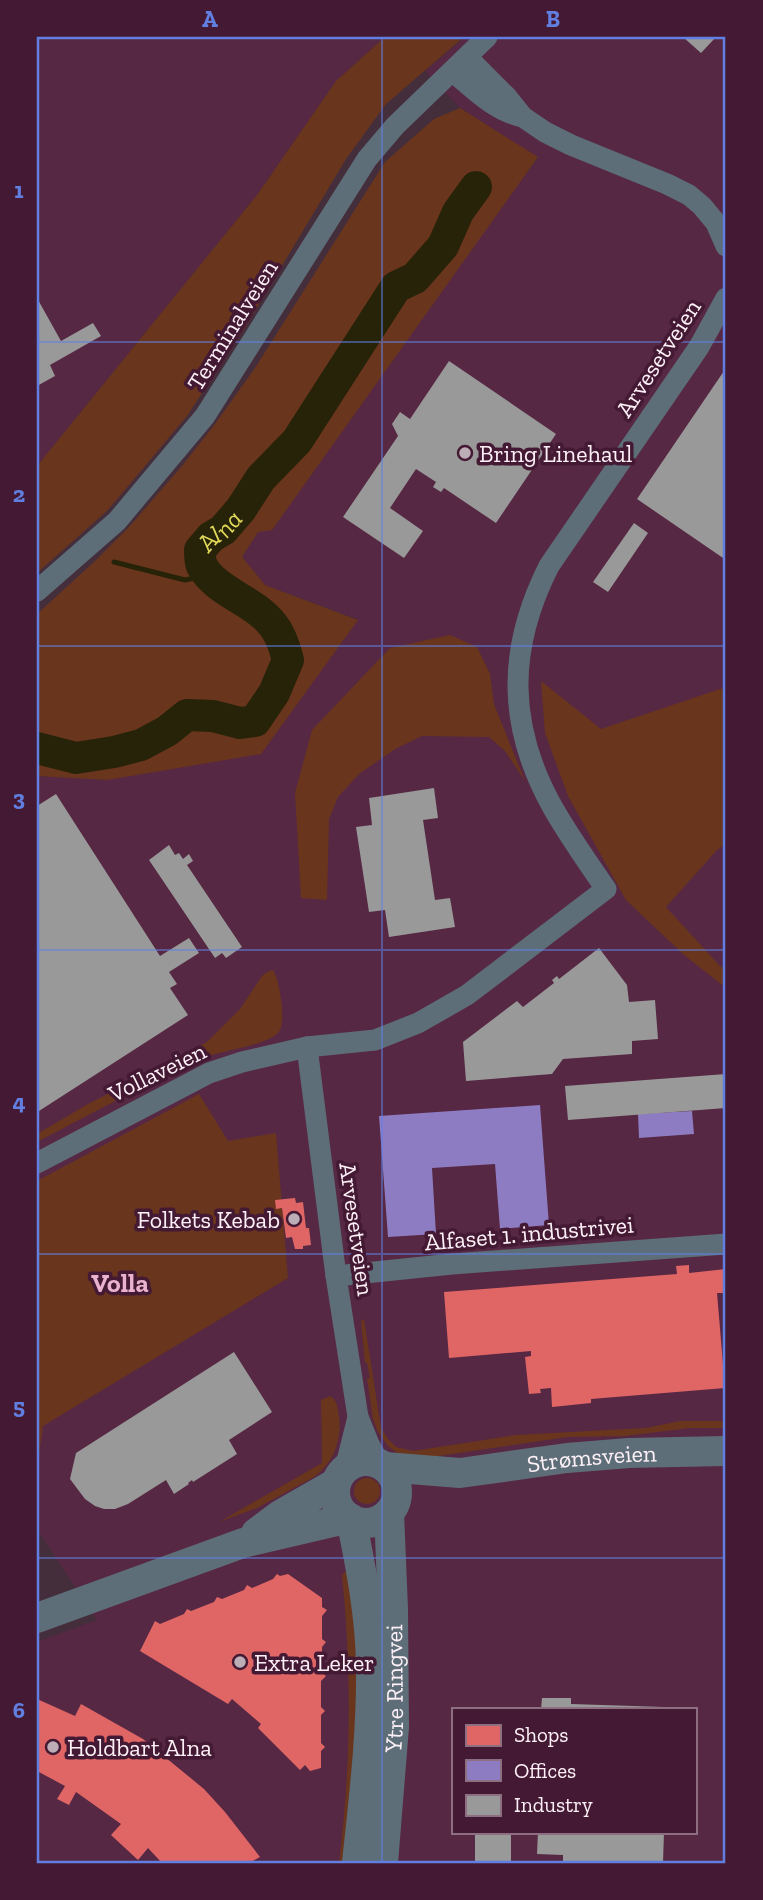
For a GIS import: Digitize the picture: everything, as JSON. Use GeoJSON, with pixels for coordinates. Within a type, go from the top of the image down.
{"type":"FeatureCollection","features":[{"type":"Feature","properties":{"kind":"main road","name":"Strømsveien"},"geometry":{"type":"LineString","coordinates":[[383,1466],[460,1473],[567,1458],[629,1453],[726,1451]]}},
{"type":"Feature","properties":{"kind":"main road"},"geometry":{"type":"LineString","coordinates":[[37,1618],[243,1543],[351,1519],[367,1523],[383,1518],[392,1508],[397,1494],[396,1484],[383,1466],[362,1461],[353,1463],[340,1476],[243,1543]]}},
{"type":"Feature","properties":{"kind":"main road","name":"Strømsveien"},"geometry":{"type":"LineString","coordinates":[[392,1508],[460,1473]]}},
{"type":"Feature","properties":{"kind":"main road"},"geometry":{"type":"LineString","coordinates":[[340,1476],[335,1491],[338,1507],[351,1519]]}},
{"type":"Feature","properties":{"kind":"main road","name":"Ytre Ringvei"},"geometry":{"type":"LineString","coordinates":[[383,1863],[394,1727],[392,1508]]}},
{"type":"Feature","properties":{"kind":"main road","name":"Ytre Ringvei"},"geometry":{"type":"LineString","coordinates":[[351,1519],[368,1613],[371,1662],[370,1725],[357,1863]]}},
{"type":"Feature","properties":{"kind":"street","name":"Terminalveien"},"geometry":{"type":"LineString","coordinates":[[37,591],[117,521],[205,416],[367,159],[396,126],[487,37]]}},
{"type":"Feature","properties":{"kind":"street"},"geometry":{"type":"LineString","coordinates":[[460,64],[496,107],[508,114],[523,117],[571,145],[689,195],[716,223],[726,246]]}},
{"type":"Feature","properties":{"kind":"street","name":"Arvesetveien"},"geometry":{"type":"LineString","coordinates":[[383,1466],[369,1444],[358,1417],[336,1276],[307,1047],[375,1040],[418,1023],[467,995],[606,889],[553,808],[531,758],[520,716],[520,647],[532,604],[549,566],[699,347],[726,298]]}},
{"type":"Feature","properties":{"kind":"street","name":"Vollaveien"},"geometry":{"type":"LineString","coordinates":[[37,1163],[209,1073],[242,1062],[307,1047]]}},
{"type":"Feature","properties":{"kind":"street","name":"Alfaset 1. industrivei"},"geometry":{"type":"LineString","coordinates":[[336,1276],[452,1264],[726,1244]]}},
{"type":"Feature","properties":{"kind":"street","name":"Arvesetveien"},"geometry":{"type":"LineString","coordinates":[[340,1476],[358,1417]]}},
{"type":"Feature","properties":{"kind":"shaded area"},"geometry":{"type":"Polygon","coordinates":[[[37,37],[385,37],[336,81],[257,195],[37,466],[37,37]]]}},
{"type":"Feature","properties":{"kind":"shaded area"},"geometry":{"type":"Polygon","coordinates":[[[385,37],[464,37],[386,104],[346,159],[244,329],[187,416],[108,510],[37,573],[37,466],[257,195],[336,81],[385,37]]]}},
{"type":"Feature","properties":{"kind":"shaded area"},"geometry":{"type":"Polygon","coordinates":[[[465,37],[726,37],[726,1863],[37,1863],[37,1642],[97,1620],[37,1529],[37,776],[107,780],[357,619],[265,585],[242,557],[538,158],[460,108],[425,71],[465,37]]]}},
{"type":"Feature","properties":{"kind":"shaded area"},"geometry":{"type":"Polygon","coordinates":[[[460,108],[538,157],[272,530],[258,532],[242,557],[265,585],[358,620],[261,754],[107,780],[37,776],[37,614],[129,527],[215,424],[255,368],[385,162],[434,119],[460,108]]]}},
{"type":"Feature","properties":{"kind":"shaded area"},"geometry":{"type":"Polygon","coordinates":[[[450,635],[477,647],[490,674],[494,704],[525,781],[505,751],[489,737],[422,736],[395,749],[359,774],[338,797],[329,819],[327,900],[301,898],[295,793],[312,730],[390,648],[450,635]]]}},
{"type":"Feature","properties":{"kind":"shaded area"},"geometry":{"type":"Polygon","coordinates":[[[541,681],[601,729],[726,687],[726,844],[717,850],[666,907],[726,971],[726,988],[684,955],[626,900],[568,796],[545,733],[541,681]]]}},
{"type":"Feature","properties":{"kind":"shaded area"},"geometry":{"type":"Polygon","coordinates":[[[273,970],[282,1002],[282,1021],[278,1033],[264,1041],[206,1057],[37,1142],[37,1134],[208,1041],[240,1009],[262,976],[273,970]]]}},
{"type":"Feature","properties":{"kind":"shaded area"},"geometry":{"type":"Polygon","coordinates":[[[199,1094],[228,1141],[276,1133],[288,1278],[43,1426],[37,1468],[37,1181],[199,1094]]]}},
{"type":"Feature","properties":{"kind":"shaded area"},"geometry":{"type":"Polygon","coordinates":[[[364,1319],[381,1428],[396,1447],[413,1451],[516,1435],[646,1428],[680,1421],[726,1421],[726,1428],[690,1428],[625,1436],[567,1437],[425,1458],[400,1455],[389,1447],[378,1432],[373,1419],[361,1321],[364,1319]]]}},
{"type":"Feature","properties":{"kind":"shaded area"},"geometry":{"type":"Polygon","coordinates":[[[330,1396],[337,1404],[340,1425],[338,1442],[327,1465],[314,1477],[257,1508],[219,1522],[322,1463],[321,1400],[330,1396]]]}},
{"type":"Feature","properties":{"kind":"shaded area"},"geometry":{"type":"Polygon","coordinates":[[[367,1478],[376,1482],[380,1491],[376,1500],[367,1504],[358,1500],[354,1491],[358,1482],[367,1478]]]}},
{"type":"Feature","properties":{"kind":"shaded area"},"geometry":{"type":"Polygon","coordinates":[[[349,1568],[361,1620],[350,1863],[339,1863],[349,1719],[342,1575],[349,1568]]]}},
{"type":"Feature","properties":{"kind":"building: Shops","name":"Folkets Kebab"},"geometry":{"type":"Polygon","coordinates":[[[295,1198],[296,1203],[303,1202],[306,1228],[309,1228],[311,1245],[303,1246],[303,1249],[295,1249],[292,1237],[286,1238],[282,1208],[276,1209],[275,1200],[295,1198]]]}},
{"type":"Feature","properties":{"kind":"building: Shops"},"geometry":{"type":"Polygon","coordinates":[[[689,1265],[689,1273],[726,1269],[726,1293],[717,1293],[725,1388],[591,1399],[591,1403],[552,1407],[551,1388],[540,1389],[541,1393],[529,1394],[525,1357],[531,1356],[531,1351],[449,1358],[444,1292],[677,1274],[676,1266],[689,1265]]]}},
{"type":"Feature","properties":{"kind":"building: Shops","name":"Extra Leker"},"geometry":{"type":"Polygon","coordinates":[[[277,1574],[288,1574],[322,1598],[322,1607],[327,1610],[322,1616],[322,1639],[326,1642],[322,1647],[322,1673],[326,1676],[321,1681],[321,1707],[325,1711],[321,1715],[321,1743],[325,1747],[321,1751],[321,1768],[310,1771],[305,1765],[300,1770],[258,1728],[261,1724],[232,1699],[228,1704],[140,1651],[155,1621],[160,1624],[184,1614],[187,1609],[191,1611],[214,1602],[217,1597],[222,1599],[244,1590],[247,1585],[252,1588],[273,1579],[277,1574]]]}},
{"type":"Feature","properties":{"kind":"building: Shops"},"geometry":{"type":"Polygon","coordinates":[[[37,1699],[75,1716],[81,1704],[143,1739],[204,1789],[260,1857],[249,1863],[162,1863],[148,1848],[138,1860],[111,1835],[121,1824],[76,1792],[69,1805],[57,1799],[65,1786],[37,1771],[37,1699]]]}},
{"type":"Feature","properties":{"kind":"building: Offices"},"geometry":{"type":"Polygon","coordinates":[[[540,1105],[549,1225],[500,1229],[495,1164],[432,1168],[436,1234],[388,1237],[379,1116],[540,1105]]]}},
{"type":"Feature","properties":{"kind":"building: Offices"},"geometry":{"type":"Polygon","coordinates":[[[692,1111],[694,1134],[639,1138],[638,1114],[692,1111]]]}},
{"type":"Feature","properties":{"kind":"building: Industry"},"geometry":{"type":"Polygon","coordinates":[[[683,37],[716,37],[701,53],[683,37]]]}},
{"type":"Feature","properties":{"kind":"building: Industry"},"geometry":{"type":"Polygon","coordinates":[[[37,298],[61,341],[93,323],[101,336],[50,365],[55,376],[37,386],[37,298]]]}},
{"type":"Feature","properties":{"kind":"building: Industry","name":"Bring Linehaul"},"geometry":{"type":"Polygon","coordinates":[[[449,361],[556,434],[496,523],[444,488],[441,492],[433,487],[436,482],[416,469],[390,508],[423,531],[404,558],[343,517],[398,436],[392,424],[400,412],[410,419],[449,361]]]}},
{"type":"Feature","properties":{"kind":"building: Industry"},"geometry":{"type":"Polygon","coordinates":[[[726,368],[726,560],[637,499],[726,368]]]}},
{"type":"Feature","properties":{"kind":"building: Industry"},"geometry":{"type":"Polygon","coordinates":[[[634,523],[648,533],[608,592],[593,582],[634,523]]]}},
{"type":"Feature","properties":{"kind":"building: Industry"},"geometry":{"type":"Polygon","coordinates":[[[434,788],[438,818],[423,820],[435,900],[450,898],[455,927],[389,937],[385,910],[369,912],[356,827],[372,825],[369,798],[434,788]]]}},
{"type":"Feature","properties":{"kind":"building: Industry"},"geometry":{"type":"Polygon","coordinates":[[[56,794],[160,956],[189,938],[199,953],[169,972],[177,984],[170,988],[188,1015],[39,1111],[37,806],[56,794]]]}},
{"type":"Feature","properties":{"kind":"building: Industry"},"geometry":{"type":"Polygon","coordinates":[[[169,845],[175,855],[179,853],[183,859],[189,854],[193,861],[187,865],[242,947],[226,958],[222,953],[215,958],[149,860],[169,845]]]}},
{"type":"Feature","properties":{"kind":"building: Industry"},"geometry":{"type":"Polygon","coordinates":[[[599,948],[627,985],[629,1002],[655,1000],[658,1039],[632,1041],[632,1054],[563,1059],[552,1074],[466,1081],[463,1042],[517,1001],[523,1007],[554,983],[552,980],[557,976],[559,979],[599,948]]]}},
{"type":"Feature","properties":{"kind":"building: Industry"},"geometry":{"type":"Polygon","coordinates":[[[726,1074],[726,1108],[568,1120],[565,1086],[726,1074]]]}},
{"type":"Feature","properties":{"kind":"building: Industry"},"geometry":{"type":"Polygon","coordinates":[[[234,1352],[272,1412],[229,1440],[237,1454],[193,1482],[192,1480],[174,1494],[166,1480],[115,1509],[95,1506],[85,1499],[70,1479],[76,1453],[234,1352]]]}},
{"type":"Feature","properties":{"kind":"building: Industry"},"geometry":{"type":"Polygon","coordinates":[[[542,1698],[571,1698],[571,1704],[664,1707],[664,1708],[541,1708],[542,1698]]]}},
{"type":"Feature","properties":{"kind":"building: Industry"},"geometry":{"type":"Polygon","coordinates":[[[475,1834],[511,1834],[511,1863],[475,1863],[475,1834]]]}},
{"type":"Feature","properties":{"kind":"building: Industry"},"geometry":{"type":"Polygon","coordinates":[[[538,1834],[664,1834],[663,1863],[563,1863],[563,1855],[537,1854],[538,1834]]]}},
{"type":"Feature","properties":{"kind":"waterway","name":"Alna"},"geometry":{"type":"LineString","coordinates":[[37,748],[76,758],[141,745],[167,731],[187,715],[213,716],[240,723],[255,721],[274,693],[288,660],[284,646],[276,629],[265,617],[208,575],[201,564],[200,550],[211,537],[223,530],[241,509],[261,478],[297,441],[396,287],[415,278],[443,246],[458,212],[476,187]]}},
{"type":"Feature","properties":{"kind":"waterway"},"geometry":{"type":"LineString","coordinates":[[114,562],[185,580],[209,575]]}},
{"type":"Feature","properties":{"kind":"place","name":"Bring Linehaul"},"geometry":{"type":"Point","coordinates":[465,453]}},
{"type":"Feature","properties":{"kind":"place","name":"Folkets Kebab"},"geometry":{"type":"Point","coordinates":[294,1219]}},
{"type":"Feature","properties":{"kind":"place","name":"Extra Leker"},"geometry":{"type":"Point","coordinates":[240,1662]}},
{"type":"Feature","properties":{"kind":"place","name":"Holdbart Alna"},"geometry":{"type":"Point","coordinates":[53,1747]}},
{"type":"Feature","properties":{"kind":"district","name":"Volla"},"geometry":{"type":"Point","coordinates":[120,1283]}}]}
